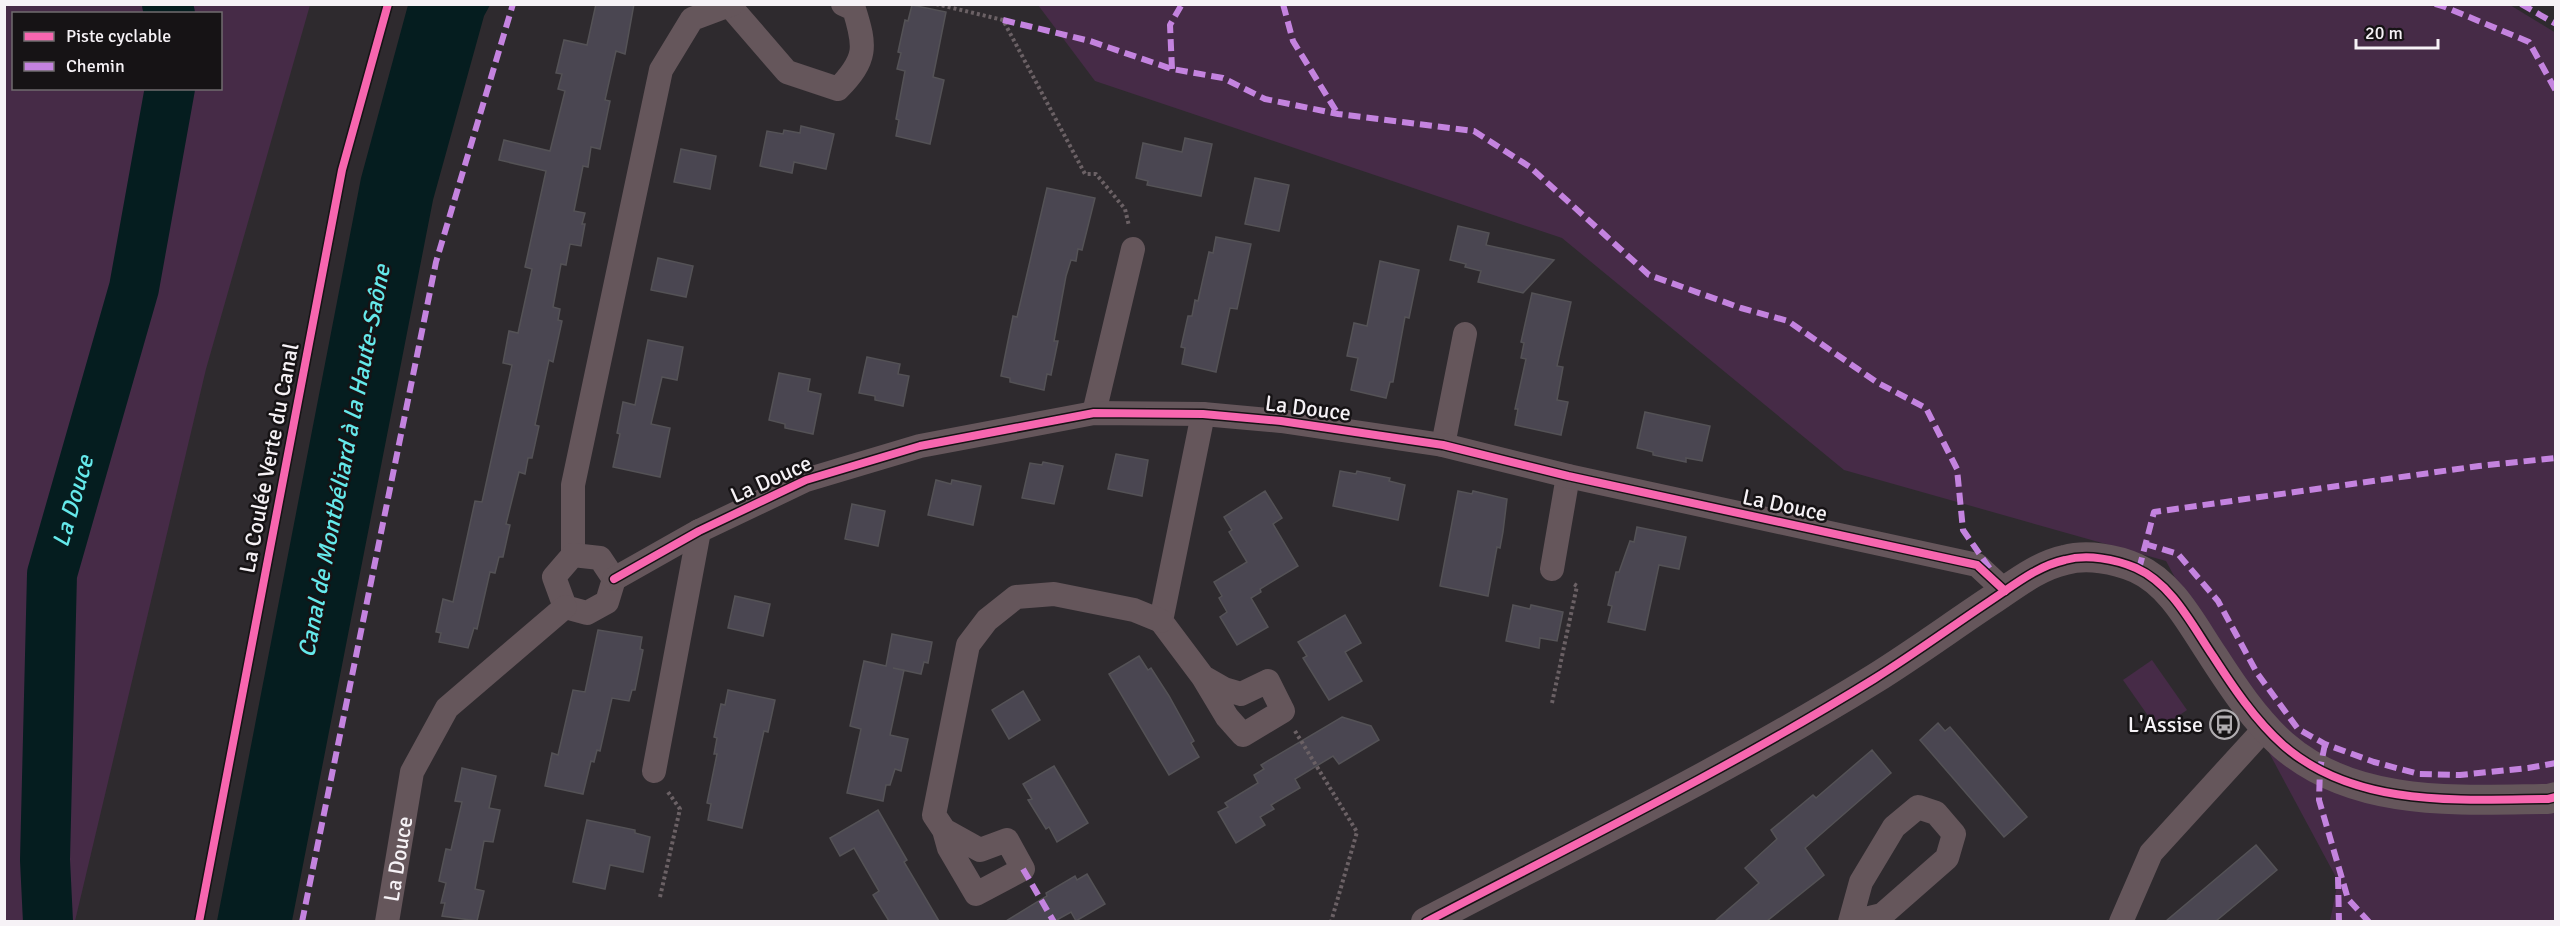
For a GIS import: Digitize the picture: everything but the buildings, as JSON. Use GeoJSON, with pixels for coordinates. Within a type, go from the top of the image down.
{"type":"FeatureCollection","features":[{"type":"Feature","properties":{"kind":"street"},"geometry":{"type":"LineString","coordinates":[[573,555],[600,558],[614,579],[606,602],[587,613],[565,607],[554,578],[573,555],[573,485],[661,70],[692,19],[731,5],[787,72],[838,89],[857,69],[863,37],[854,9],[843,4]]}},
{"type":"Feature","properties":{"kind":"street"},"geometry":{"type":"LineString","coordinates":[[1094,412],[1134,249]]}},
{"type":"Feature","properties":{"kind":"street"},"geometry":{"type":"LineString","coordinates":[[1443,445],[1465,334]]}},
{"type":"Feature","properties":{"kind":"street","name":"La Douce"},"geometry":{"type":"LineString","coordinates":[[614,579],[699,531],[817,476],[920,446],[1094,412],[1203,414],[1281,421],[1443,445],[1568,476],[1977,565],[2005,591]]}},
{"type":"Feature","properties":{"kind":"street"},"geometry":{"type":"LineString","coordinates":[[1161,621],[1203,414]]}},
{"type":"Feature","properties":{"kind":"street"},"geometry":{"type":"LineString","coordinates":[[1552,569],[1568,476]]}},
{"type":"Feature","properties":{"kind":"street"},"geometry":{"type":"LineString","coordinates":[[654,771],[699,531]]}},
{"type":"Feature","properties":{"kind":"street"},"geometry":{"type":"LineString","coordinates":[[1426,921],[1730,762],[1875,678],[2034,572],[2065,559],[2094,558],[2139,569],[2167,590],[2239,695],[2266,727],[2283,745],[2320,769],[2392,794],[2434,800],[2548,799],[2556,797]]}},
{"type":"Feature","properties":{"kind":"street"},"geometry":{"type":"LineString","coordinates":[[944,830],[934,815],[968,645],[987,620],[1016,597],[1054,594],[1134,610],[1161,621],[1203,677],[1227,717],[1243,735],[1283,711],[1268,681],[1241,694],[1224,689],[1203,677]]}},
{"type":"Feature","properties":{"kind":"street","name":"La Douce"},"geometry":{"type":"LineString","coordinates":[[387,921],[412,772],[447,708],[565,607]]}},
{"type":"Feature","properties":{"kind":"street"},"geometry":{"type":"LineString","coordinates":[[2121,921],[2151,853],[2266,727]]}},
{"type":"Feature","properties":{"kind":"street"},"geometry":{"type":"LineString","coordinates":[[1918,807],[1936,813],[1954,834],[1947,858],[1882,915],[1851,921],[1861,882],[1893,827],[1918,807]]}},
{"type":"Feature","properties":{"kind":"path"},"geometry":{"type":"LineString","coordinates":[[936,4],[1003,20],[1085,174],[1096,174],[1125,209],[1134,249]]}},
{"type":"Feature","properties":{"kind":"path"},"geometry":{"type":"LineString","coordinates":[[1552,569],[1577,586],[1552,703]]}},
{"type":"Feature","properties":{"kind":"path"},"geometry":{"type":"LineString","coordinates":[[1283,711],[1358,832],[1331,921]]}},
{"type":"Feature","properties":{"kind":"path"},"geometry":{"type":"LineString","coordinates":[[654,771],[680,809],[660,897]]}},
{"type":"Feature","properties":{"kind":"shaded area"},"geometry":{"type":"Polygon","coordinates":[[[5,4],[310,5],[206,369],[75,921],[5,921],[5,4]]]}},
{"type":"Feature","properties":{"kind":"shaded area"},"geometry":{"type":"Polygon","coordinates":[[[1038,5],[2510,5],[2556,33],[2555,921],[2330,921],[2338,881],[2166,561],[1844,470],[1562,238],[1095,81],[1038,5]]]}},
{"type":"Feature","properties":{"kind":"shaded area"},"geometry":{"type":"Polygon","coordinates":[[[2152,660],[2187,710],[2158,730],[2123,680],[2152,660]]]}},
{"type":"Feature","properties":{"kind":"water","name":"Canal de Montbéliard à la Haute-Saône"},"geometry":{"type":"Polygon","coordinates":[[[408,5],[490,5],[484,16],[433,200],[292,921],[217,921],[361,178],[408,5]]]}},
{"type":"Feature","properties":{"kind":"waterway","name":"La Douce"},"geometry":{"type":"LineString","coordinates":[[167,4],[169,12]]}},
{"type":"Feature","properties":{"kind":"waterway","name":"La Douce"},"geometry":{"type":"LineString","coordinates":[[48,922],[45,860],[52,574],[134,288],[170,90]]}},
{"type":"Feature","properties":{"kind":"marked path"},"geometry":{"type":"LineString","coordinates":[[302,922],[436,262],[513,4]]}},
{"type":"Feature","properties":{"kind":"marked path"},"geometry":{"type":"LineString","coordinates":[[1172,69],[1170,25],[1182,4]]}},
{"type":"Feature","properties":{"kind":"marked path"},"geometry":{"type":"LineString","coordinates":[[1283,4],[1293,41],[1338,114]]}},
{"type":"Feature","properties":{"kind":"marked path"},"geometry":{"type":"LineString","coordinates":[[2435,4],[2529,42],[2556,91]]}},
{"type":"Feature","properties":{"kind":"marked path"},"geometry":{"type":"LineString","coordinates":[[2521,4],[2556,24]]}},
{"type":"Feature","properties":{"kind":"marked path"},"geometry":{"type":"LineString","coordinates":[[1003,20],[1090,41],[1172,69],[1223,78],[1265,99],[1338,114],[1474,131],[1530,167],[1649,275],[1741,308],[1788,321],[1878,383],[1926,408],[1957,469],[1963,530],[1990,569]]}},
{"type":"Feature","properties":{"kind":"marked path"},"geometry":{"type":"LineString","coordinates":[[2139,569],[2154,512],[2479,466],[2556,458]]}},
{"type":"Feature","properties":{"kind":"marked path"},"geometry":{"type":"LineString","coordinates":[[2145,544],[2178,554],[2218,601],[2257,673],[2298,729],[2325,744],[2374,762],[2419,774],[2460,775],[2556,763]]}},
{"type":"Feature","properties":{"kind":"marked path"},"geometry":{"type":"LineString","coordinates":[[2325,744],[2320,769],[2319,800],[2348,899],[2369,922]]}},
{"type":"Feature","properties":{"kind":"marked path"},"geometry":{"type":"LineString","coordinates":[[1023,869],[1054,922]]}},
{"type":"Feature","properties":{"kind":"marked path"},"geometry":{"type":"LineString","coordinates":[[2338,877],[2339,922]]}},
{"type":"Feature","properties":{"kind":"cycle path","name":"La Coulée Verte du Canal"},"geometry":{"type":"LineString","coordinates":[[199,922],[342,170],[388,4]]}},
{"type":"Feature","properties":{"kind":"cycle path"},"geometry":{"type":"LineString","coordinates":[[614,579],[699,531],[806,480],[920,446],[1094,413],[1203,414],[1281,421],[1443,445],[1568,476],[1977,565],[2005,591]]}},
{"type":"Feature","properties":{"kind":"cycle path"},"geometry":{"type":"LineString","coordinates":[[1426,922],[1653,804],[1820,712],[1889,670],[2026,577],[2055,563],[2074,558],[2101,558],[2119,562],[2136,568],[2160,584],[2180,606],[2254,714],[2283,745],[2311,765],[2342,780],[2375,790],[2409,796],[2479,800],[2556,797]]}},
{"type":"Feature","properties":{"kind":"place","name":"L'Assise"},"geometry":{"type":"Point","coordinates":[2224,724]}}]}
